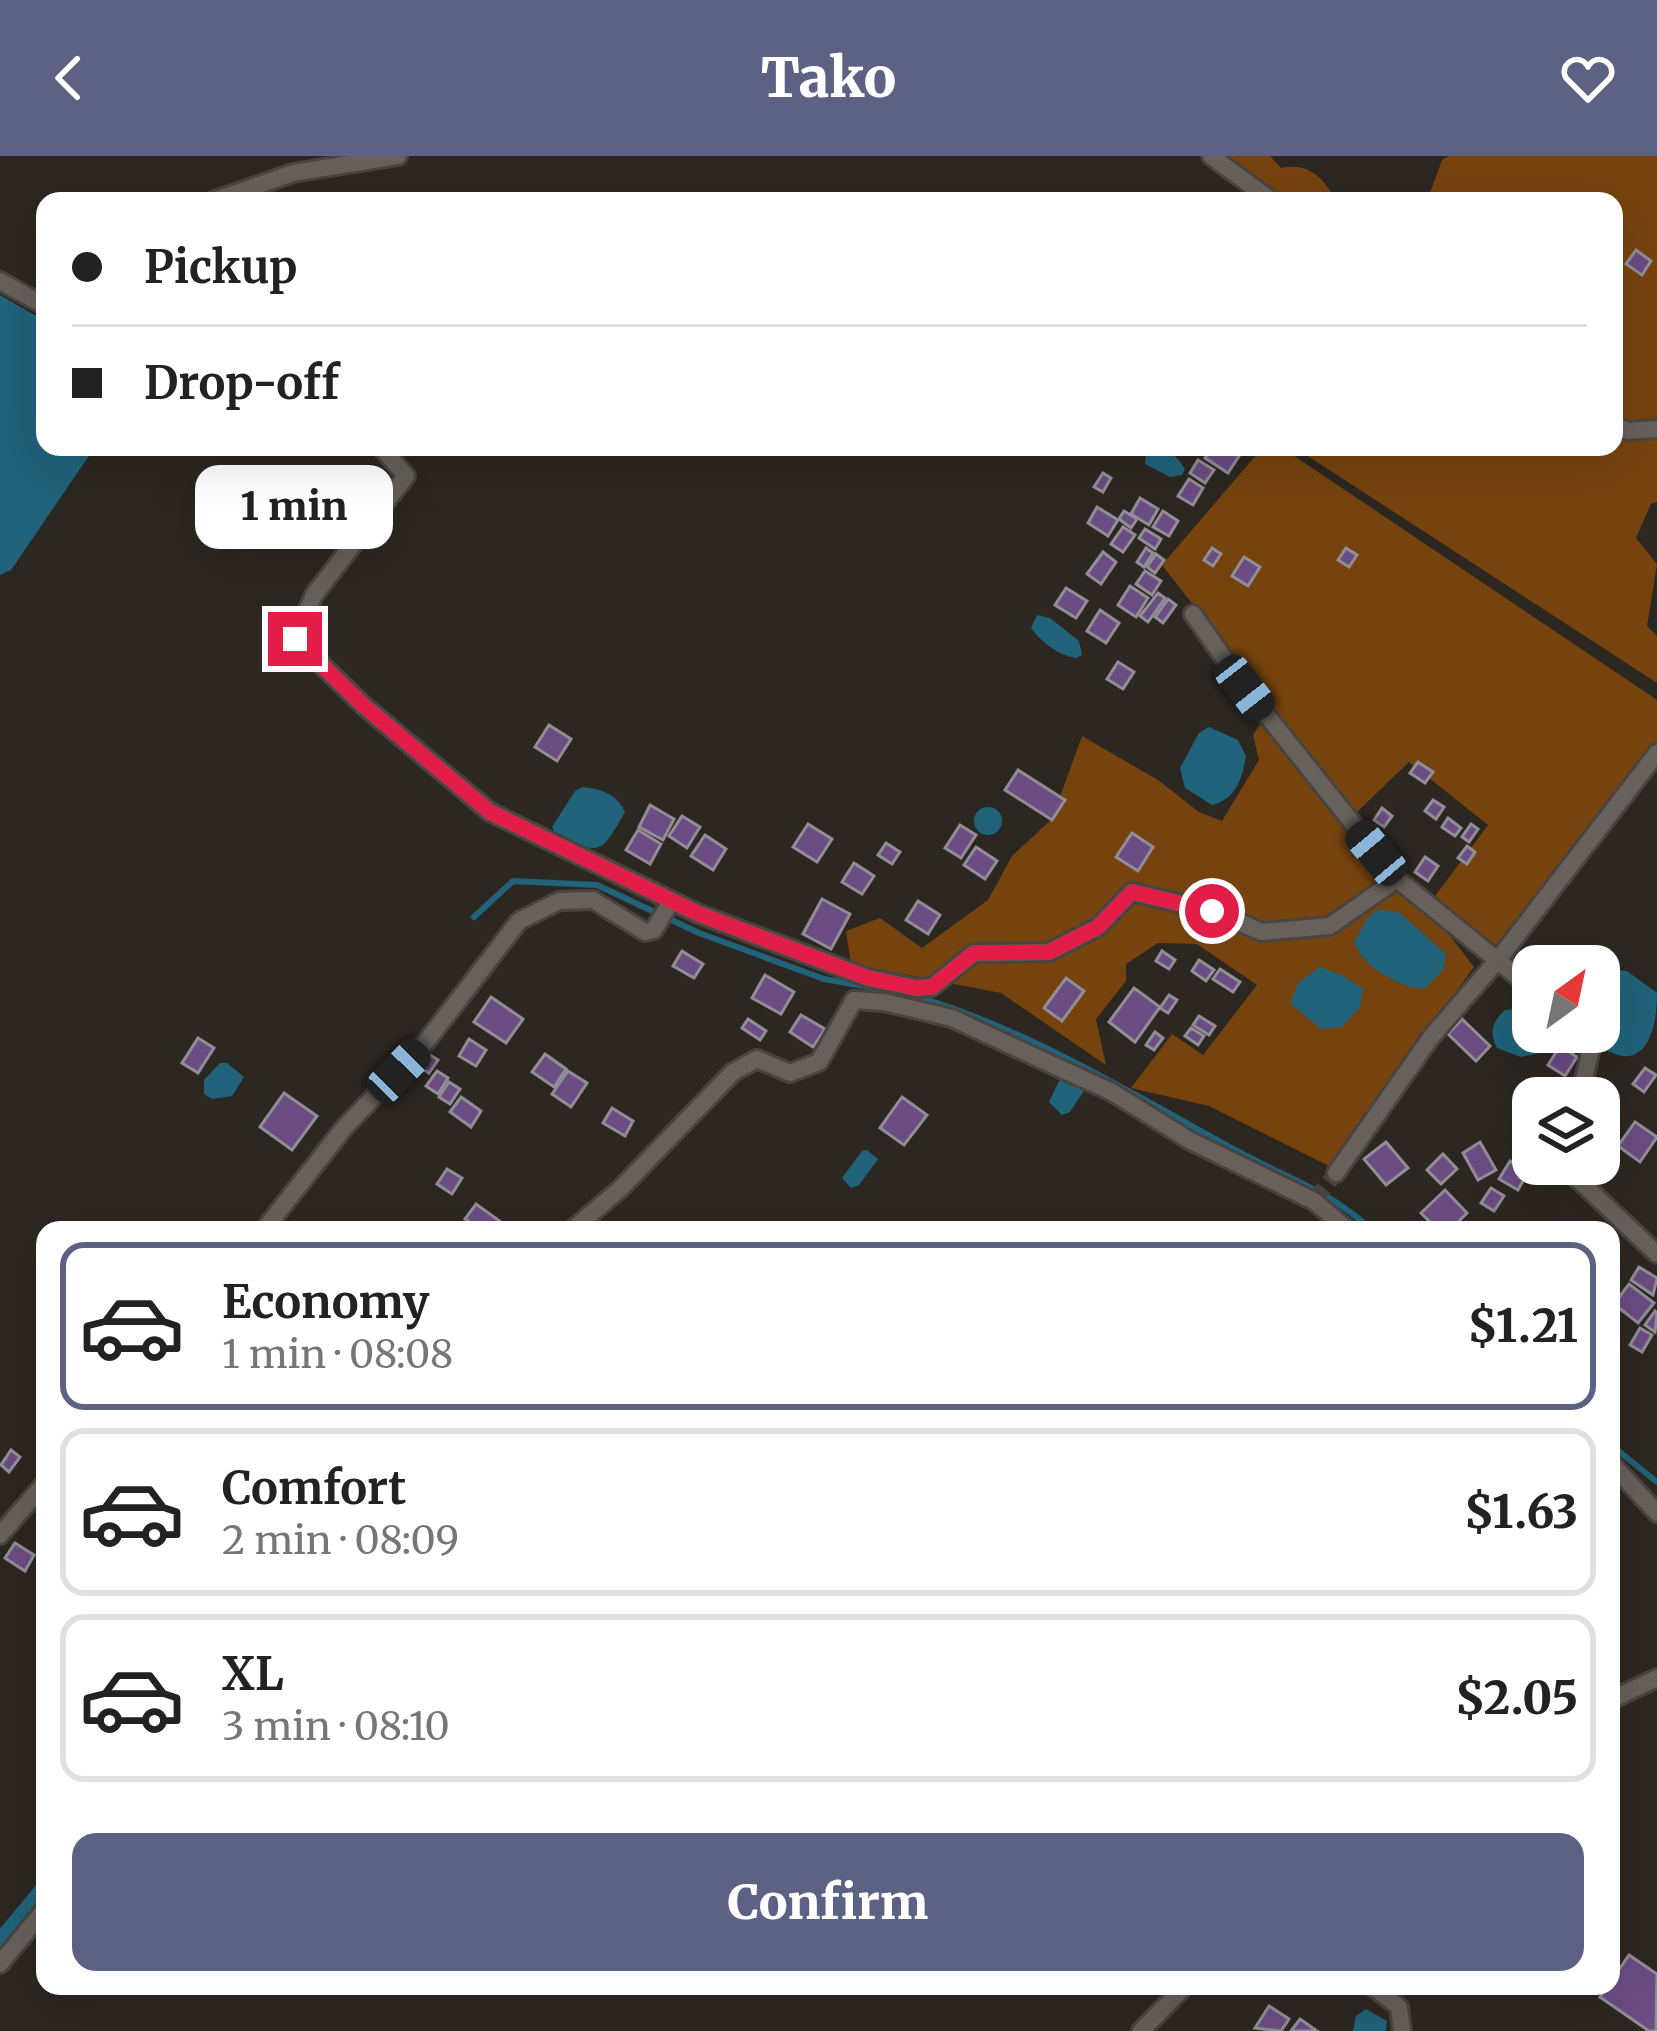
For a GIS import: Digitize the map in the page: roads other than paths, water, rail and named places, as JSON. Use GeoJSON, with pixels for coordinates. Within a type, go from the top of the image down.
{"type":"FeatureCollection","features":[{"type":"Feature","properties":{"kind":"street"},"geometry":{"type":"LineString","coordinates":[[238,192],[293,173],[398,156]]}},
{"type":"Feature","properties":{"kind":"street"},"geometry":{"type":"LineString","coordinates":[[1211,156],[1260,192]]}},
{"type":"Feature","properties":{"kind":"street"},"geometry":{"type":"LineString","coordinates":[[0,281],[36,301]]}},
{"type":"Feature","properties":{"kind":"street"},"geometry":{"type":"LineString","coordinates":[[1623,429],[1657,429]]}},
{"type":"Feature","properties":{"kind":"street"},"geometry":{"type":"LineString","coordinates":[[389,456],[406,476],[314,595],[295,639],[364,706],[490,812],[671,902],[868,978],[916,988],[932,987],[974,953],[1049,952],[1098,927],[1132,892],[1212,911],[1262,932],[1330,926],[1397,879]]}},
{"type":"Feature","properties":{"kind":"street"},"geometry":{"type":"LineString","coordinates":[[1193,614],[1245,688],[1397,879],[1512,973]]}},
{"type":"Feature","properties":{"kind":"street"},"geometry":{"type":"LineString","coordinates":[[1336,1173],[1431,1037],[1497,961],[1657,753]]}},
{"type":"Feature","properties":{"kind":"street"},"geometry":{"type":"LineString","coordinates":[[271,1221],[344,1128],[426,1042],[519,921],[559,901],[593,900],[645,932],[654,930],[671,902]]}},
{"type":"Feature","properties":{"kind":"street"},"geometry":{"type":"LineString","coordinates":[[583,1221],[622,1188],[733,1072],[758,1059],[790,1073],[819,1062],[854,1000],[952,1018],[1112,1092],[1189,1140],[1314,1201],[1337,1221]]}},
{"type":"Feature","properties":{"kind":"street"},"geometry":{"type":"LineString","coordinates":[[1583,1185],[1657,1254]]}},
{"type":"Feature","properties":{"kind":"street"},"geometry":{"type":"LineString","coordinates":[[1620,1473],[1657,1513]]}},
{"type":"Feature","properties":{"kind":"street"},"geometry":{"type":"LineString","coordinates":[[0,1535],[36,1494]]}},
{"type":"Feature","properties":{"kind":"street"},"geometry":{"type":"LineString","coordinates":[[1620,1696],[1657,1678]]}},
{"type":"Feature","properties":{"kind":"street"},"geometry":{"type":"LineString","coordinates":[[0,1964],[36,1921]]}},
{"type":"Feature","properties":{"kind":"street"},"geometry":{"type":"LineString","coordinates":[[1141,2031],[1176,1995]]}},
{"type":"Feature","properties":{"kind":"street"},"geometry":{"type":"LineString","coordinates":[[1384,1995],[1399,2007],[1402,2031]]}},
{"type":"Feature","properties":{"kind":"water"},"geometry":{"type":"Polygon","coordinates":[[[0,295],[36,316],[36,456],[89,456],[11,570],[0,575],[0,295]]]}},
{"type":"Feature","properties":{"kind":"water"},"geometry":{"type":"Polygon","coordinates":[[[1146,456],[1175,456],[1185,469],[1182,475],[1170,477],[1145,464],[1146,456]]]}},
{"type":"Feature","properties":{"kind":"water"},"geometry":{"type":"Polygon","coordinates":[[[1037,615],[1050,618],[1079,641],[1082,655],[1069,656],[1045,643],[1031,628],[1037,615]]]}},
{"type":"Feature","properties":{"kind":"water"},"geometry":{"type":"Polygon","coordinates":[[[1209,727],[1238,740],[1246,756],[1236,787],[1212,805],[1185,788],[1180,768],[1199,733],[1209,727]]]}},
{"type":"Feature","properties":{"kind":"water"},"geometry":{"type":"Polygon","coordinates":[[[583,787],[608,794],[625,812],[599,847],[556,836],[552,827],[575,791],[583,787]]]}},
{"type":"Feature","properties":{"kind":"water"},"geometry":{"type":"Polygon","coordinates":[[[988,807],[998,811],[1002,821],[998,831],[988,835],[978,831],[974,821],[978,811],[988,807]]]}},
{"type":"Feature","properties":{"kind":"water"},"geometry":{"type":"Polygon","coordinates":[[[1379,909],[1400,913],[1446,954],[1443,970],[1424,989],[1382,974],[1358,951],[1354,942],[1368,917],[1379,909]]]}},
{"type":"Feature","properties":{"kind":"water"},"geometry":{"type":"Polygon","coordinates":[[[1320,967],[1363,989],[1360,1007],[1342,1027],[1321,1029],[1290,1003],[1299,982],[1320,967]]]}},
{"type":"Feature","properties":{"kind":"water"},"geometry":{"type":"Polygon","coordinates":[[[1620,970],[1657,993],[1647,1043],[1629,1056],[1616,1054],[1620,1053],[1620,970]]]}},
{"type":"Feature","properties":{"kind":"water"},"geometry":{"type":"Polygon","coordinates":[[[1512,1009],[1512,1053],[1539,1053],[1521,1057],[1497,1048],[1493,1032],[1505,1010],[1512,1009]]]}},
{"type":"Feature","properties":{"kind":"water"},"geometry":{"type":"Polygon","coordinates":[[[220,1063],[244,1077],[232,1096],[212,1099],[204,1094],[204,1080],[220,1063]]]}},
{"type":"Feature","properties":{"kind":"water"},"geometry":{"type":"Polygon","coordinates":[[[1066,1077],[1085,1089],[1070,1112],[1062,1115],[1049,1102],[1066,1077]]]}},
{"type":"Feature","properties":{"kind":"water"},"geometry":{"type":"Polygon","coordinates":[[[867,1150],[878,1159],[859,1185],[851,1188],[842,1178],[867,1150]]]}},
{"type":"Feature","properties":{"kind":"water"},"geometry":{"type":"Polygon","coordinates":[[[1366,2009],[1387,2021],[1386,2031],[1353,2031],[1356,2016],[1366,2009]]]}},
{"type":"Feature","properties":{"kind":"waterway"},"geometry":{"type":"LineString","coordinates":[[474,917],[513,881],[597,885],[699,933],[824,979],[892,991]]}},
{"type":"Feature","properties":{"kind":"waterway"},"geometry":{"type":"LineString","coordinates":[[911,995],[996,1026],[1078,1064],[1323,1194],[1361,1221]]}},
{"type":"Feature","properties":{"kind":"waterway"},"geometry":{"type":"LineString","coordinates":[[1620,1452],[1657,1482]]}},
{"type":"Feature","properties":{"kind":"waterway"},"geometry":{"type":"LineString","coordinates":[[0,1945],[36,1902]]}},
{"type":"Feature","properties":{"kind":"tunnel"},"geometry":{"type":"LineString","coordinates":[[1314,1201],[1336,1173]]}}]}
